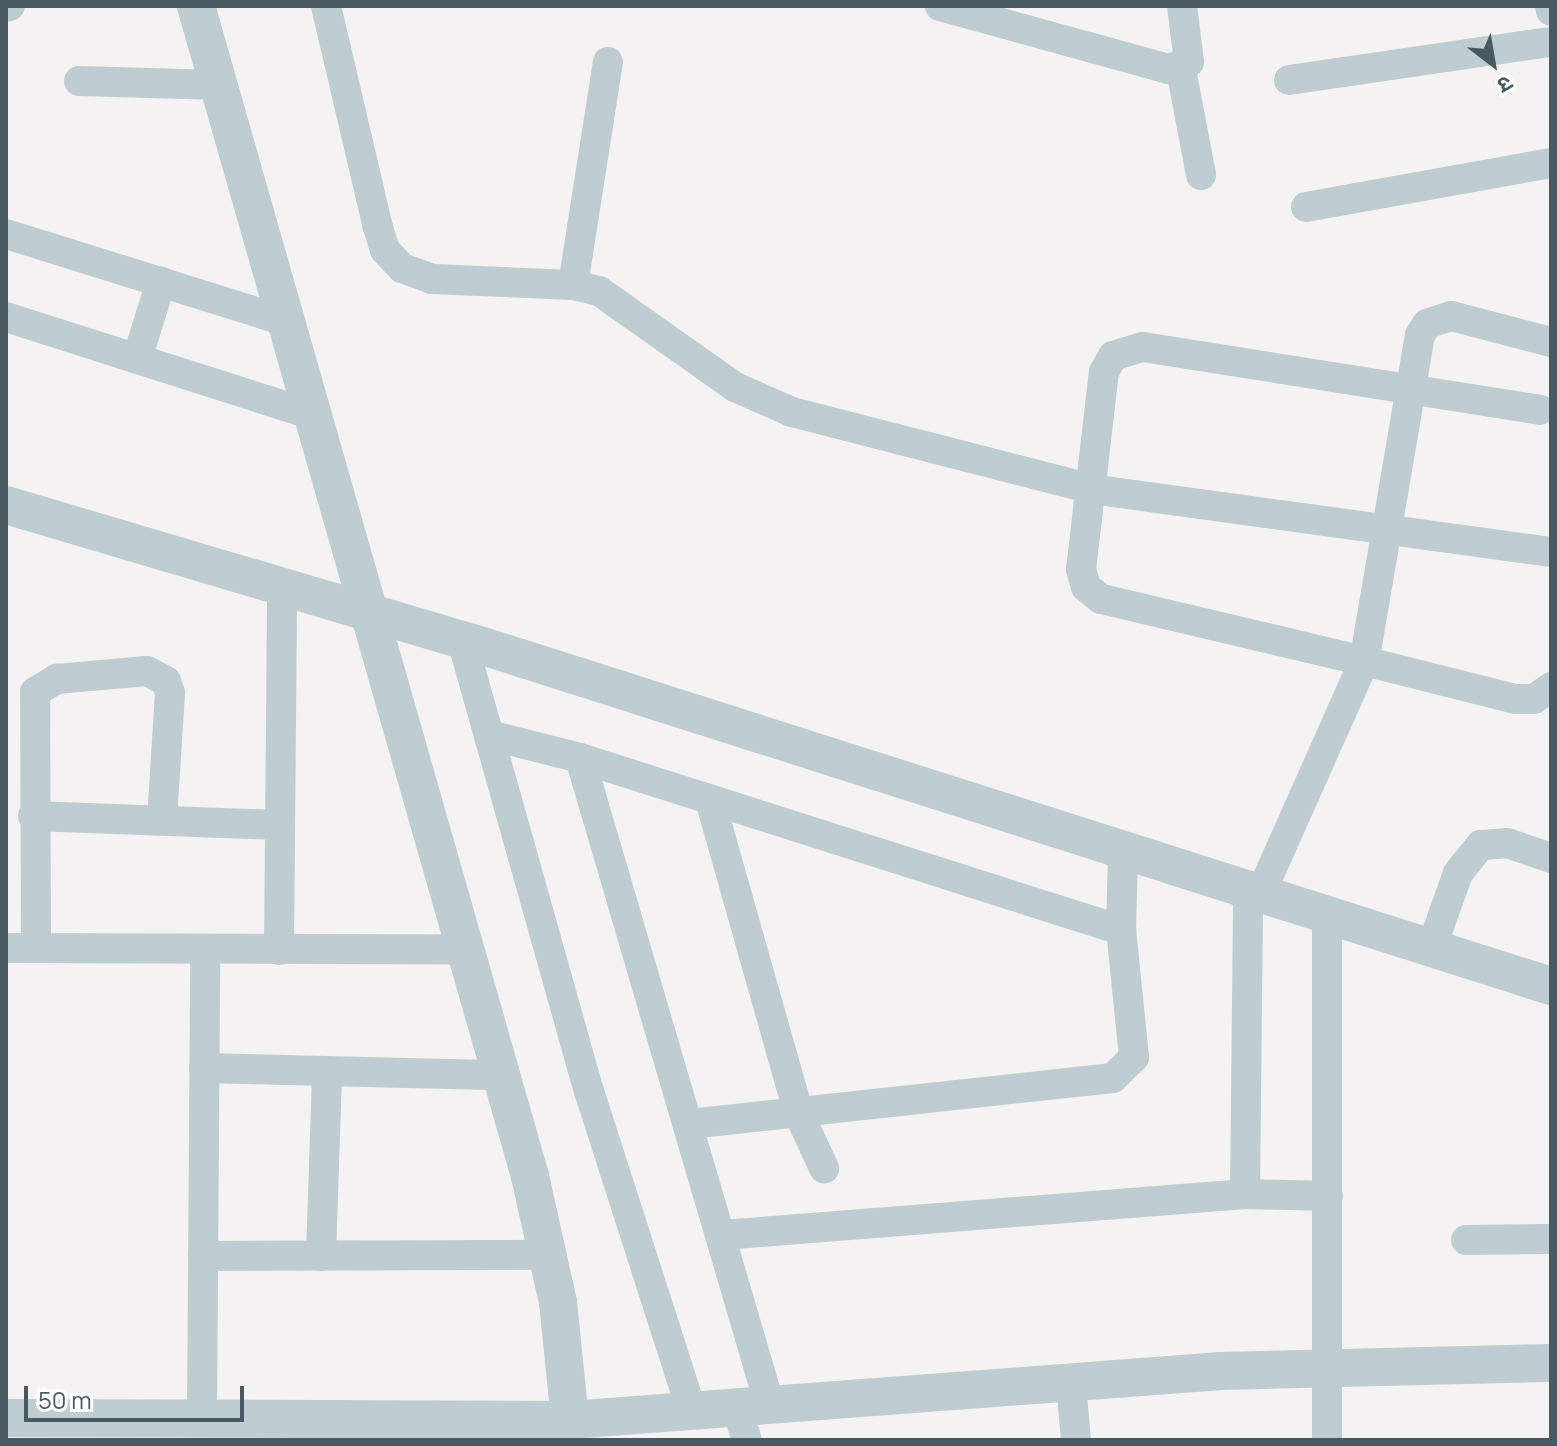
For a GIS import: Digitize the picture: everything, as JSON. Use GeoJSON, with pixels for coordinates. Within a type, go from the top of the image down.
{"type":"FeatureCollection","features":[{"type":"Feature","properties":{"kind":"street"},"geometry":{"type":"LineString","coordinates":[[196,6],[313,415],[374,615],[501,1075],[548,1255],[570,1420]]}},
{"type":"Feature","properties":{"kind":"street"},"geometry":{"type":"LineString","coordinates":[[326,6],[385,250],[402,268],[432,279],[573,285],[599,291],[735,387],[792,412],[1091,489],[1551,552]]}},
{"type":"Feature","properties":{"kind":"street"},"geometry":{"type":"LineString","coordinates":[[940,6],[1008,16],[1181,69]]}},
{"type":"Feature","properties":{"kind":"street"},"geometry":{"type":"LineString","coordinates":[[1181,69],[1189,62],[1190,50],[1182,6]]}},
{"type":"Feature","properties":{"kind":"street"},"geometry":{"type":"LineString","coordinates":[[1289,80],[1551,42]]}},
{"type":"Feature","properties":{"kind":"street"},"geometry":{"type":"LineString","coordinates":[[573,285],[608,62]]}},
{"type":"Feature","properties":{"kind":"street"},"geometry":{"type":"LineString","coordinates":[[1181,69],[1201,175]]}},
{"type":"Feature","properties":{"kind":"street"},"geometry":{"type":"LineString","coordinates":[[79,81],[219,85]]}},
{"type":"Feature","properties":{"kind":"street"},"geometry":{"type":"LineString","coordinates":[[1306,207],[1551,163]]}},
{"type":"Feature","properties":{"kind":"street"},"geometry":{"type":"LineString","coordinates":[[6,234],[286,321]]}},
{"type":"Feature","properties":{"kind":"street"},"geometry":{"type":"LineString","coordinates":[[137,359],[161,282]]}},
{"type":"Feature","properties":{"kind":"street"},"geometry":{"type":"LineString","coordinates":[[1245,1194],[1254,892],[1364,661],[1420,335],[1435,319],[1451,316],[1551,342]]}},
{"type":"Feature","properties":{"kind":"street"},"geometry":{"type":"LineString","coordinates":[[6,317],[313,415]]}},
{"type":"Feature","properties":{"kind":"street"},"geometry":{"type":"LineString","coordinates":[[1540,410],[1143,347],[1124,349],[1104,372],[1081,570],[1086,587],[1101,599],[1515,699],[1534,699],[1551,687]]}},
{"type":"Feature","properties":{"kind":"street"},"geometry":{"type":"LineString","coordinates":[[6,505],[454,638],[1551,986]]}},
{"type":"Feature","properties":{"kind":"street"},"geometry":{"type":"LineString","coordinates":[[279,950],[282,588]]}},
{"type":"Feature","properties":{"kind":"street"},"geometry":{"type":"LineString","coordinates":[[454,638],[489,735],[589,1091],[692,1411]]}},
{"type":"Feature","properties":{"kind":"street"},"geometry":{"type":"LineString","coordinates":[[36,948],[33,816],[35,692],[57,679],[147,671],[166,681],[170,693],[162,820]]}},
{"type":"Feature","properties":{"kind":"street"},"geometry":{"type":"LineString","coordinates":[[489,735],[580,758],[1121,930]]}},
{"type":"Feature","properties":{"kind":"street"},"geometry":{"type":"LineString","coordinates":[[580,758],[722,1235],[751,1418]]}},
{"type":"Feature","properties":{"kind":"street"},"geometry":{"type":"LineString","coordinates":[[710,800],[799,1114],[824,1168]]}},
{"type":"Feature","properties":{"kind":"street"},"geometry":{"type":"LineString","coordinates":[[33,816],[280,825]]}},
{"type":"Feature","properties":{"kind":"street"},"geometry":{"type":"LineString","coordinates":[[1431,949],[1458,873],[1481,845],[1507,843],[1551,858]]}},
{"type":"Feature","properties":{"kind":"street"},"geometry":{"type":"LineString","coordinates":[[689,1124],[1113,1078],[1134,1057],[1121,930],[1123,852]]}},
{"type":"Feature","properties":{"kind":"street"},"geometry":{"type":"LineString","coordinates":[[1327,916],[1327,1440]]}},
{"type":"Feature","properties":{"kind":"street"},"geometry":{"type":"LineString","coordinates":[[6,948],[465,950]]}},
{"type":"Feature","properties":{"kind":"street"},"geometry":{"type":"LineString","coordinates":[[202,1419],[205,949]]}},
{"type":"Feature","properties":{"kind":"street"},"geometry":{"type":"LineString","coordinates":[[204,1068],[501,1075]]}},
{"type":"Feature","properties":{"kind":"street"},"geometry":{"type":"LineString","coordinates":[[321,1256],[327,1071]]}},
{"type":"Feature","properties":{"kind":"street"},"geometry":{"type":"LineString","coordinates":[[722,1235],[1245,1194],[1328,1196]]}},
{"type":"Feature","properties":{"kind":"street"},"geometry":{"type":"LineString","coordinates":[[1466,1240],[1551,1239]]}},
{"type":"Feature","properties":{"kind":"street"},"geometry":{"type":"LineString","coordinates":[[203,1256],[548,1255]]}},
{"type":"Feature","properties":{"kind":"street"},"geometry":{"type":"LineString","coordinates":[[6,1418],[151,1429],[202,1419],[487,1430],[692,1411],[751,1418],[1071,1384],[1328,1369],[1551,1363]]}},
{"type":"Feature","properties":{"kind":"street"},"geometry":{"type":"LineString","coordinates":[[1071,1384],[1076,1440]]}}]}
